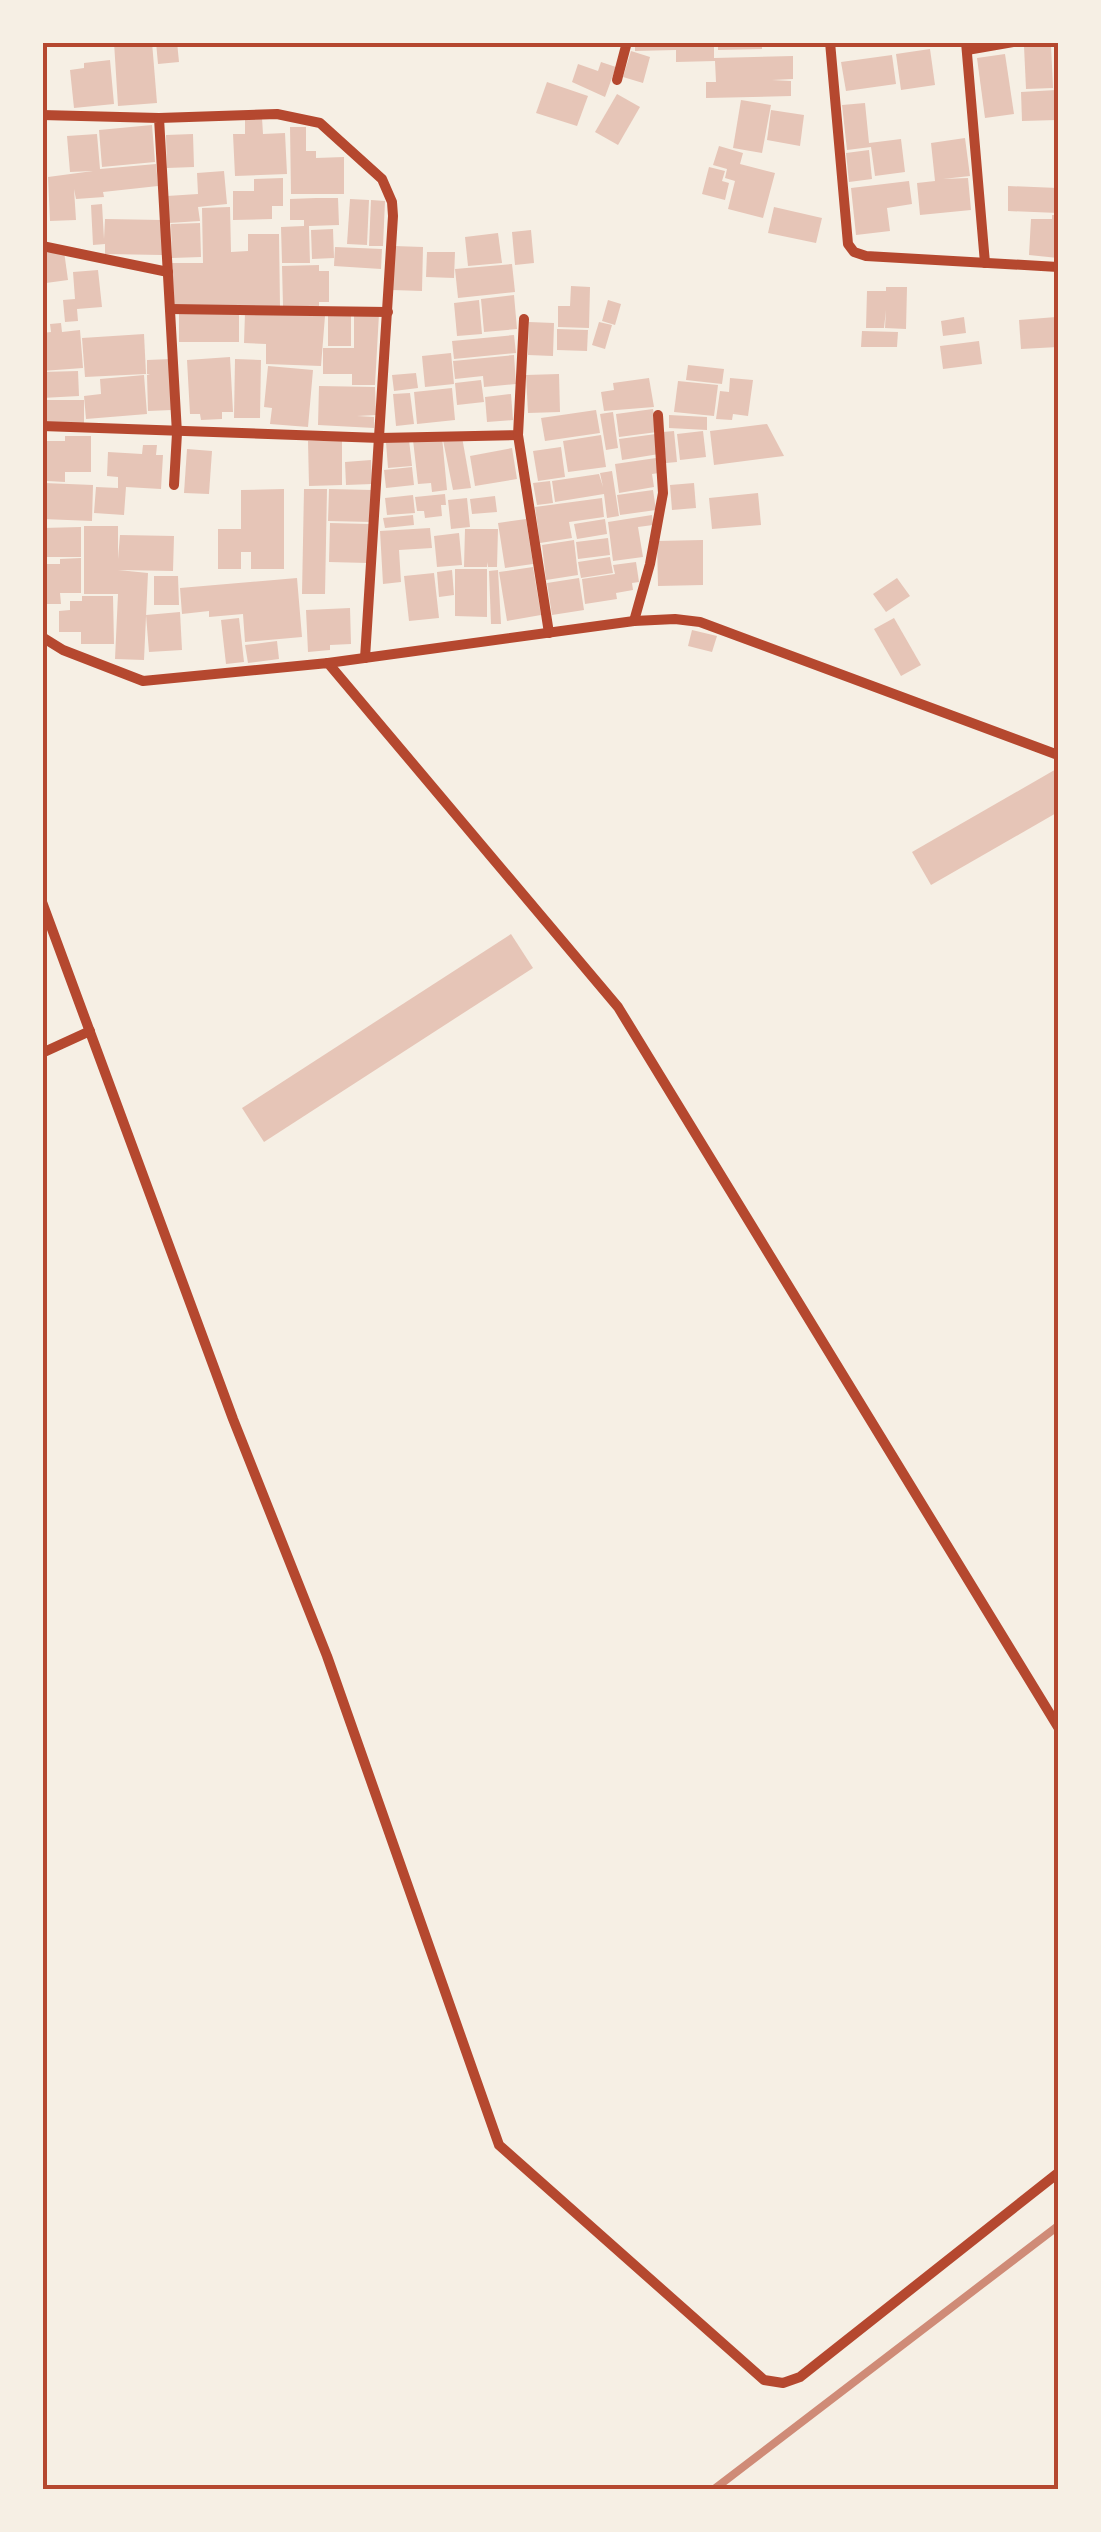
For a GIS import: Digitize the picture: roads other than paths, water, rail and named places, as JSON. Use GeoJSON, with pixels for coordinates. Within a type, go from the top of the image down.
{"type":"FeatureCollection","features":[{"type":"Feature","properties":{"kind":"street"},"geometry":{"type":"LineString","coordinates":[[617,80],[627,42]]}},
{"type":"Feature","properties":{"kind":"street"},"geometry":{"type":"LineString","coordinates":[[830,42],[848,244],[854,252],[866,256],[1058,267]]}},
{"type":"Feature","properties":{"kind":"street"},"geometry":{"type":"LineString","coordinates":[[985,263],[966,46],[1012,42]]}},
{"type":"Feature","properties":{"kind":"street"},"geometry":{"type":"LineString","coordinates":[[42,115],[160,118],[277,114],[305,118],[328,127],[382,179],[392,202],[365,658]]}},
{"type":"Feature","properties":{"kind":"street"},"geometry":{"type":"LineString","coordinates":[[160,118],[177,433],[174,485]]}},
{"type":"Feature","properties":{"kind":"street"},"geometry":{"type":"LineString","coordinates":[[42,246],[168,272]]}},
{"type":"Feature","properties":{"kind":"street"},"geometry":{"type":"LineString","coordinates":[[170,309],[388,312]]}},
{"type":"Feature","properties":{"kind":"street"},"geometry":{"type":"LineString","coordinates":[[524,319],[518,435],[548,633]]}},
{"type":"Feature","properties":{"kind":"street"},"geometry":{"type":"LineString","coordinates":[[634,621],[650,564],[663,492],[658,415]]}},
{"type":"Feature","properties":{"kind":"street"},"geometry":{"type":"LineString","coordinates":[[42,426],[380,438],[518,435]]}},
{"type":"Feature","properties":{"kind":"street"},"geometry":{"type":"LineString","coordinates":[[42,637],[63,650],[143,681],[328,663],[634,621],[675,619],[716,627],[1058,755]]}},
{"type":"Feature","properties":{"kind":"street"},"geometry":{"type":"LineString","coordinates":[[328,663],[618,1007],[1058,1727]]}},
{"type":"Feature","properties":{"kind":"street"},"geometry":{"type":"LineString","coordinates":[[42,902],[233,1418],[327,1656],[498,2144],[764,2380],[783,2384],[800,2377],[1058,2173]]}},
{"type":"Feature","properties":{"kind":"street"},"geometry":{"type":"LineString","coordinates":[[42,1053],[90,1031]]}},
{"type":"Feature","properties":{"kind":"railway"},"geometry":{"type":"LineString","coordinates":[[713,2490],[1058,2226]]}}]}
